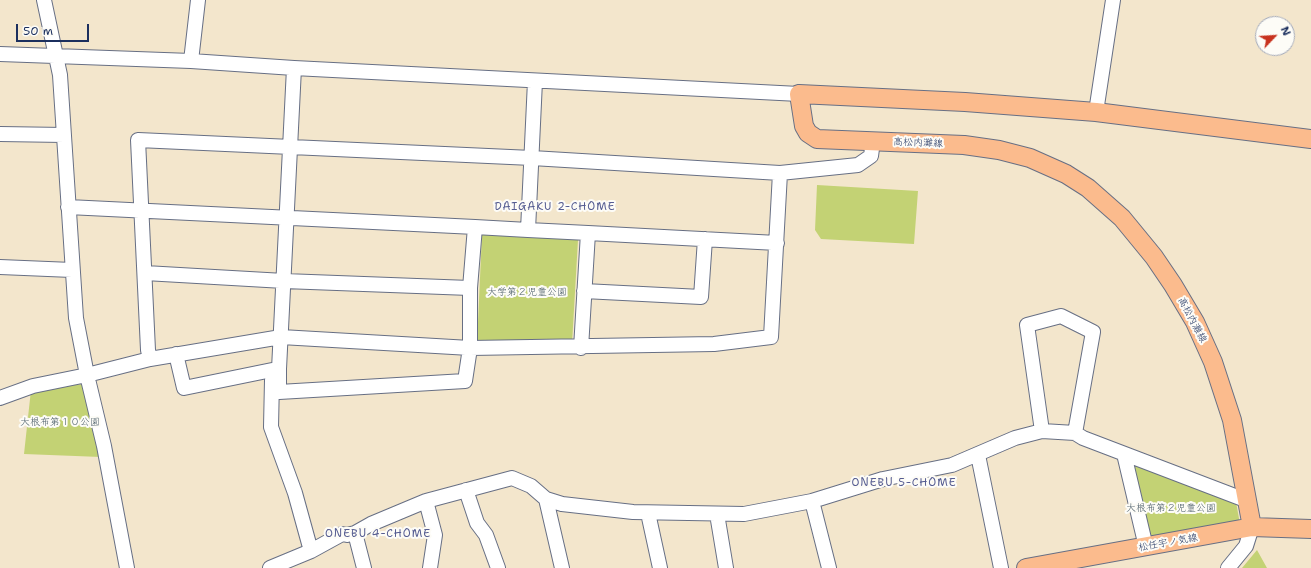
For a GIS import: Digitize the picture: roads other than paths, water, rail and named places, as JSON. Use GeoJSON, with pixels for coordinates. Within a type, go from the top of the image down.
{"type":"FeatureCollection","features":[{"type":"Feature","properties":{"kind":"main road"},"geometry":{"type":"LineString","coordinates":[[799,94],[964,102],[1096,112],[1311,139]]}},
{"type":"Feature","properties":{"kind":"main road","name":"高松内灘線"},"geometry":{"type":"LineString","coordinates":[[799,94],[804,126],[808,133],[817,139],[982,146],[1030,158],[1066,174],[1082,185],[1122,218],[1154,257],[1173,285],[1195,322],[1213,362],[1232,420],[1252,527]]}},
{"type":"Feature","properties":{"kind":"main road","name":"松任宇ノ気線"},"geometry":{"type":"LineString","coordinates":[[1026,568],[1252,527],[1308,529]]}},
{"type":"Feature","properties":{"kind":"street"},"geometry":{"type":"LineString","coordinates":[[44,0],[60,75],[76,318],[87,375],[104,446],[127,568]]}},
{"type":"Feature","properties":{"kind":"street"},"geometry":{"type":"LineString","coordinates":[[191,61],[198,0]]}},
{"type":"Feature","properties":{"kind":"street"},"geometry":{"type":"LineString","coordinates":[[1096,112],[1113,0]]}},
{"type":"Feature","properties":{"kind":"street"},"geometry":{"type":"LineString","coordinates":[[0,54],[191,61],[294,68],[799,94]]}},
{"type":"Feature","properties":{"kind":"street"},"geometry":{"type":"LineString","coordinates":[[294,68],[281,337],[276,369],[271,428],[295,493],[311,551]]}},
{"type":"Feature","properties":{"kind":"street"},"geometry":{"type":"LineString","coordinates":[[528,230],[535,81]]}},
{"type":"Feature","properties":{"kind":"street"},"geometry":{"type":"LineString","coordinates":[[0,134],[64,135]]}},
{"type":"Feature","properties":{"kind":"street"},"geometry":{"type":"LineString","coordinates":[[150,359],[148,350],[138,140],[532,158],[780,172],[858,165],[871,156],[873,141]]}},
{"type":"Feature","properties":{"kind":"street"},"geometry":{"type":"LineString","coordinates":[[0,398],[33,386],[87,375],[150,359],[281,337],[470,348],[581,348],[714,344],[771,337],[780,172]]}},
{"type":"Feature","properties":{"kind":"street"},"geometry":{"type":"LineString","coordinates":[[68,207],[777,242]]}},
{"type":"Feature","properties":{"kind":"street"},"geometry":{"type":"LineString","coordinates":[[276,369],[279,392],[465,381],[470,348],[470,288],[475,227]]}},
{"type":"Feature","properties":{"kind":"street"},"geometry":{"type":"LineString","coordinates":[[581,348],[588,233]]}},
{"type":"Feature","properties":{"kind":"street"},"geometry":{"type":"LineString","coordinates":[[584,291],[701,297],[705,238]]}},
{"type":"Feature","properties":{"kind":"street"},"geometry":{"type":"LineString","coordinates":[[0,267],[72,270]]}},
{"type":"Feature","properties":{"kind":"street"},"geometry":{"type":"LineString","coordinates":[[145,273],[284,281],[470,288]]}},
{"type":"Feature","properties":{"kind":"street"},"geometry":{"type":"LineString","coordinates":[[1042,431],[1027,324],[1061,316],[1093,332],[1075,433]]}},
{"type":"Feature","properties":{"kind":"street"},"geometry":{"type":"LineString","coordinates":[[176,354],[184,388],[276,369]]}},
{"type":"Feature","properties":{"kind":"street"},"geometry":{"type":"LineString","coordinates":[[270,568],[311,551],[342,534],[347,536],[355,533],[370,524],[426,501],[512,478],[531,486],[546,499],[562,504],[594,509],[648,513],[744,514],[812,501],[883,479],[952,465],[1015,438],[1042,431],[1075,433],[1082,438],[1248,501]]}},
{"type":"Feature","properties":{"kind":"street"},"geometry":{"type":"LineString","coordinates":[[1124,454],[1146,547]]}},
{"type":"Feature","properties":{"kind":"street"},"geometry":{"type":"LineString","coordinates":[[978,455],[1001,568]]}},
{"type":"Feature","properties":{"kind":"street"},"geometry":{"type":"LineString","coordinates":[[466,490],[477,524],[486,535],[498,568]]}},
{"type":"Feature","properties":{"kind":"street"},"geometry":{"type":"LineString","coordinates":[[546,499],[562,568]]}},
{"type":"Feature","properties":{"kind":"street"},"geometry":{"type":"LineString","coordinates":[[426,501],[435,535],[430,568]]}},
{"type":"Feature","properties":{"kind":"street"},"geometry":{"type":"LineString","coordinates":[[812,501],[829,568]]}},
{"type":"Feature","properties":{"kind":"street"},"geometry":{"type":"LineString","coordinates":[[648,513],[660,568]]}},
{"type":"Feature","properties":{"kind":"street"},"geometry":{"type":"LineString","coordinates":[[717,514],[726,568]]}},
{"type":"Feature","properties":{"kind":"street"},"geometry":{"type":"LineString","coordinates":[[1228,568],[1246,546],[1252,527]]}},
{"type":"Feature","properties":{"kind":"street"},"geometry":{"type":"LineString","coordinates":[[355,533],[364,568]]}},
{"type":"Feature","properties":{"kind":"district","name":"DAIGAKU 2-CHOME"},"geometry":{"type":"Point","coordinates":[555,207]}},
{"type":"Feature","properties":{"kind":"district","name":"ONEBU 5-CHOME"},"geometry":{"type":"Point","coordinates":[904,483]}},
{"type":"Feature","properties":{"kind":"district","name":"ONEBU 4-CHOME"},"geometry":{"type":"Point","coordinates":[378,534]}},
{"type":"Feature","properties":{"kind":"park label","name":"大学第２児童公園"},"geometry":{"type":"Point","coordinates":[527,292]}},
{"type":"Feature","properties":{"kind":"park label","name":"大根布第１０公園"},"geometry":{"type":"Point","coordinates":[60,422]}},
{"type":"Feature","properties":{"kind":"park label","name":"大根布第２児童公園"},"geometry":{"type":"Point","coordinates":[1171,508]}}]}
